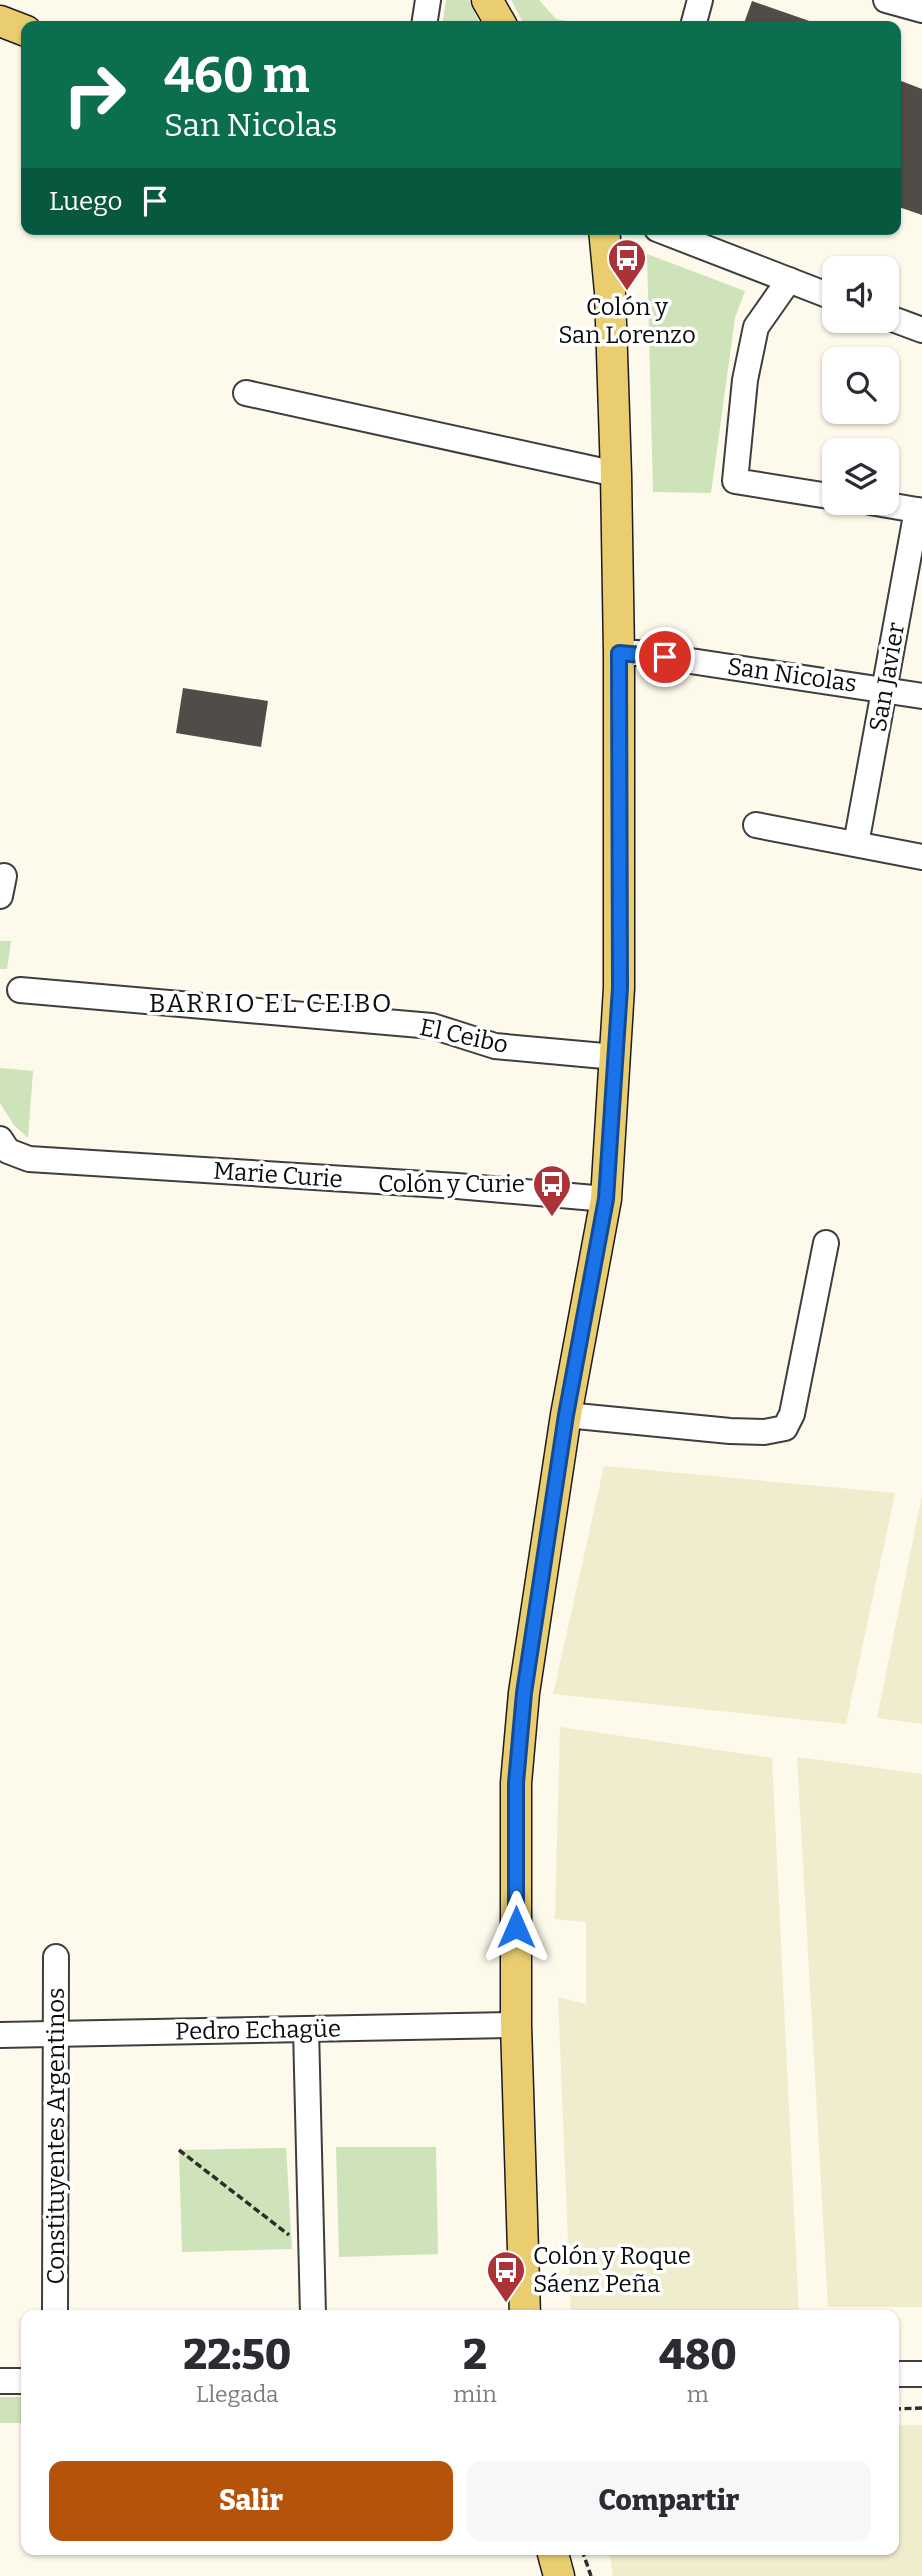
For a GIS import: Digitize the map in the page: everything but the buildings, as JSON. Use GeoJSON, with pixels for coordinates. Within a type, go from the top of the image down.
{"type":"FeatureCollection","features":[{"type":"Feature","properties":{"kind":"main road"},"geometry":{"type":"LineString","coordinates":[[487,0],[499,21]]}},
{"type":"Feature","properties":{"kind":"main road"},"geometry":{"type":"LineString","coordinates":[[0,21],[21,29]]}},
{"type":"Feature","properties":{"kind":"main road"},"geometry":{"type":"LineString","coordinates":[[525,2310],[516,2025],[516,1783],[524,1693],[566,1415],[606,1199],[620,988],[616,474],[610,292],[605,235]]}},
{"type":"Feature","properties":{"kind":"main road"},"geometry":{"type":"LineString","coordinates":[[553,2555],[559,2576]]}},
{"type":"Feature","properties":{"kind":"street"},"geometry":{"type":"LineString","coordinates":[[425,21],[428,0]]}},
{"type":"Feature","properties":{"kind":"street"},"geometry":{"type":"LineString","coordinates":[[694,21],[700,0]]}},
{"type":"Feature","properties":{"kind":"street"},"geometry":{"type":"LineString","coordinates":[[886,0],[922,10]]}},
{"type":"Feature","properties":{"kind":"street"},"geometry":{"type":"LineString","coordinates":[[672,235],[822,293]]}},
{"type":"Feature","properties":{"kind":"street"},"geometry":{"type":"LineString","coordinates":[[789,281],[756,327],[745,380],[735,481],[822,495]]}},
{"type":"Feature","properties":{"kind":"street"},"geometry":{"type":"LineString","coordinates":[[899,321],[922,330]]}},
{"type":"Feature","properties":{"kind":"street"},"geometry":{"type":"LineString","coordinates":[[246,393],[616,474]]}},
{"type":"Feature","properties":{"kind":"street"},"geometry":{"type":"LineString","coordinates":[[899,507],[920,510]]}},
{"type":"Feature","properties":{"kind":"street","name":"San Javier"},"geometry":{"type":"LineString","coordinates":[[856,844],[920,510]]}},
{"type":"Feature","properties":{"kind":"street","name":"San Nicolas"},"geometry":{"type":"LineString","coordinates":[[619,653],[638,653],[922,696]]}},
{"type":"Feature","properties":{"kind":"street"},"geometry":{"type":"LineString","coordinates":[[755,825],[922,857]]}},
{"type":"Feature","properties":{"kind":"street","name":"El Ceibo"},"geometry":{"type":"LineString","coordinates":[[20,990],[432,1026],[495,1046],[615,1056]]}},
{"type":"Feature","properties":{"kind":"street","name":"Marie Curie"},"geometry":{"type":"LineString","coordinates":[[0,1139],[8,1151],[29,1159],[457,1186],[606,1199]]}},
{"type":"Feature","properties":{"kind":"street"},"geometry":{"type":"LineString","coordinates":[[566,1415],[730,1431],[764,1432],[785,1428],[792,1414],[826,1243]]}},
{"type":"Feature","properties":{"kind":"street","name":"Constituyentes Argentinos"},"geometry":{"type":"LineString","coordinates":[[55,2310],[57,1957]]}},
{"type":"Feature","properties":{"kind":"street","name":"Pedro Echagüe"},"geometry":{"type":"LineString","coordinates":[[0,2035],[516,2025]]}},
{"type":"Feature","properties":{"kind":"street"},"geometry":{"type":"LineString","coordinates":[[306,2029],[313,2310]]}},
{"type":"Feature","properties":{"kind":"street"},"geometry":{"type":"LineString","coordinates":[[899,2374],[922,2374]]}},
{"type":"Feature","properties":{"kind":"street"},"geometry":{"type":"LineString","coordinates":[[0,2381],[21,2381]]}},
{"type":"Feature","properties":{"kind":"path"},"geometry":{"type":"LineString","coordinates":[[178,2150],[291,2236]]}},
{"type":"Feature","properties":{"kind":"path"},"geometry":{"type":"LineString","coordinates":[[899,2409],[922,2408]]}},
{"type":"Feature","properties":{"kind":"path"},"geometry":{"type":"LineString","coordinates":[[584,2555],[591,2576]]}},
{"type":"Feature","properties":{"kind":"shaded area"},"geometry":{"type":"Polygon","coordinates":[[[604,1466],[895,1493],[846,1724],[553,1694],[604,1466]]]}},
{"type":"Feature","properties":{"kind":"shaded area"},"geometry":{"type":"Polygon","coordinates":[[[922,1495],[922,1724],[877,1718],[922,1495]]]}},
{"type":"Feature","properties":{"kind":"shaded area"},"geometry":{"type":"Polygon","coordinates":[[[560,1727],[772,1758],[799,2310],[571,2310],[558,1997],[586,2004],[586,1922],[555,1919],[560,1727]]]}},
{"type":"Feature","properties":{"kind":"shaded area"},"geometry":{"type":"Polygon","coordinates":[[[797,1757],[922,1774],[922,2307],[828,2307],[797,1757]]]}},
{"type":"Feature","properties":{"kind":"shaded area"},"geometry":{"type":"Polygon","coordinates":[[[899,2425],[922,2425],[922,2576],[613,2576],[610,2555],[899,2555],[899,2425]]]}},
{"type":"Feature","properties":{"kind":"green space"},"geometry":{"type":"Polygon","coordinates":[[[446,0],[469,0],[479,21],[443,21],[446,0]]]}},
{"type":"Feature","properties":{"kind":"green space"},"geometry":{"type":"Polygon","coordinates":[[[511,0],[539,0],[556,19],[566,21],[522,21],[511,0]]]}},
{"type":"Feature","properties":{"kind":"green space"},"geometry":{"type":"Polygon","coordinates":[[[647,254],[745,291],[735,318],[711,493],[653,492],[647,254]]]}},
{"type":"Feature","properties":{"kind":"green space"},"geometry":{"type":"Polygon","coordinates":[[[0,941],[11,941],[7,969],[0,969],[0,941]]]}},
{"type":"Feature","properties":{"kind":"green space"},"geometry":{"type":"Polygon","coordinates":[[[0,1068],[33,1071],[28,1138],[14,1125],[0,1103],[0,1068]]]}},
{"type":"Feature","properties":{"kind":"green space"},"geometry":{"type":"Polygon","coordinates":[[[336,2147],[436,2147],[438,2254],[339,2257],[336,2147]]]}},
{"type":"Feature","properties":{"kind":"green space"},"geometry":{"type":"Polygon","coordinates":[[[286,2148],[292,2249],[182,2252],[179,2150],[286,2148]]]}},
{"type":"Feature","properties":{"kind":"green space"},"geometry":{"type":"Polygon","coordinates":[[[0,2397],[21,2397],[21,2423],[0,2423],[0,2397]]]}},
{"type":"Feature","properties":{"kind":"place","name":"Colón y San Lorenzo"},"geometry":{"type":"Point","coordinates":[627,292]}},
{"type":"Feature","properties":{"kind":"place","name":"Colón y Curie"},"geometry":{"type":"Point","coordinates":[552,1218]}},
{"type":"Feature","properties":{"kind":"place","name":"Colón y Roque Sáenz Peña"},"geometry":{"type":"Point","coordinates":[506,2304]}},
{"type":"Feature","properties":{"kind":"district","name":"BARRIO EL CEIBO"},"geometry":{"type":"Point","coordinates":[271,1003]}},
{"type":"Feature","properties":{"kind":"route"},"geometry":{"type":"LineString","coordinates":[[516,1927],[516,1783],[524,1693],[566,1415],[606,1199],[620,988],[619,653],[665,657]]}}]}
